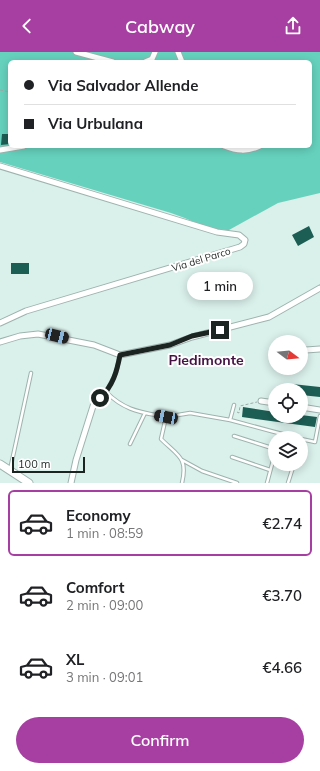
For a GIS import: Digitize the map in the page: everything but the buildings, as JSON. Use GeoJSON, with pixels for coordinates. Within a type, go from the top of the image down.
{"type":"FeatureCollection","features":[{"type":"Feature","properties":{"kind":"main road"},"geometry":{"type":"LineString","coordinates":[[0,464],[28,483]]}},
{"type":"Feature","properties":{"kind":"street"},"geometry":{"type":"LineString","coordinates":[[76,52],[106,60]]}},
{"type":"Feature","properties":{"kind":"street"},"geometry":{"type":"LineString","coordinates":[[148,60],[152,58],[155,52]]}},
{"type":"Feature","properties":{"kind":"street"},"geometry":{"type":"LineString","coordinates":[[0,150],[12,148]]}},
{"type":"Feature","properties":{"kind":"street"},"geometry":{"type":"LineString","coordinates":[[228,148],[235,151],[251,150],[256,148]]}},
{"type":"Feature","properties":{"kind":"street","name":"Via del Parco"},"geometry":{"type":"LineString","coordinates":[[0,166],[217,232],[239,235],[245,240],[244,244],[240,247],[26,311],[0,322]]}},
{"type":"Feature","properties":{"kind":"street"},"geometry":{"type":"LineString","coordinates":[[0,342],[20,336],[38,334],[94,345],[120,355],[170,345],[192,336],[269,317],[320,288]]}},
{"type":"Feature","properties":{"kind":"street"},"geometry":{"type":"LineString","coordinates":[[308,350],[320,349]]}},
{"type":"Feature","properties":{"kind":"street"},"geometry":{"type":"LineString","coordinates":[[71,483],[76,460],[94,403],[106,392]]}},
{"type":"Feature","properties":{"kind":"street"},"geometry":{"type":"LineString","coordinates":[[261,400],[268,402]]}},
{"type":"Feature","properties":{"kind":"street"},"geometry":{"type":"LineString","coordinates":[[308,408],[320,410]]}},
{"type":"Feature","properties":{"kind":"lane"},"geometry":{"type":"LineString","coordinates":[[120,355],[116,373],[106,392],[117,403],[146,413],[166,417],[190,413],[230,420],[271,431]]}},
{"type":"Feature","properties":{"kind":"lane"},"geometry":{"type":"LineString","coordinates":[[10,470],[31,373]]}},
{"type":"Feature","properties":{"kind":"lane"},"geometry":{"type":"LineString","coordinates":[[230,420],[234,405]]}},
{"type":"Feature","properties":{"kind":"lane"},"geometry":{"type":"LineString","coordinates":[[130,444],[146,413]]}},
{"type":"Feature","properties":{"kind":"lane"},"geometry":{"type":"LineString","coordinates":[[308,440],[315,442],[320,416]]}},
{"type":"Feature","properties":{"kind":"lane"},"geometry":{"type":"LineString","coordinates":[[166,417],[161,439],[182,460],[202,471],[237,483]]}},
{"type":"Feature","properties":{"kind":"lane"},"geometry":{"type":"LineString","coordinates":[[234,436],[268,447]]}},
{"type":"Feature","properties":{"kind":"lane"},"geometry":{"type":"LineString","coordinates":[[232,457],[268,469]]}},
{"type":"Feature","properties":{"kind":"lane"},"geometry":{"type":"LineString","coordinates":[[182,460],[185,470],[182,483]]}},
{"type":"Feature","properties":{"kind":"lane"},"geometry":{"type":"LineString","coordinates":[[266,483],[270,471]]}},
{"type":"Feature","properties":{"kind":"lane"},"geometry":{"type":"LineString","coordinates":[[288,483],[292,471]]}},
{"type":"Feature","properties":{"kind":"path"},"geometry":{"type":"LineString","coordinates":[[232,412],[239,413],[240,406],[261,400]]}},
{"type":"Feature","properties":{"kind":"green space"},"geometry":{"type":"Polygon","coordinates":[[[0,52],[320,52],[320,193],[278,203],[229,230],[207,227],[171,213],[0,162],[0,52]]]}},
{"type":"Feature","properties":{"kind":"district","name":"Piedimonte"},"geometry":{"type":"Point","coordinates":[206,360]}},
{"type":"Feature","properties":{"kind":"route"},"geometry":{"type":"LineString","coordinates":[[100,398],[106,392],[116,373],[120,355],[170,345],[192,336],[220,330]]}}]}
